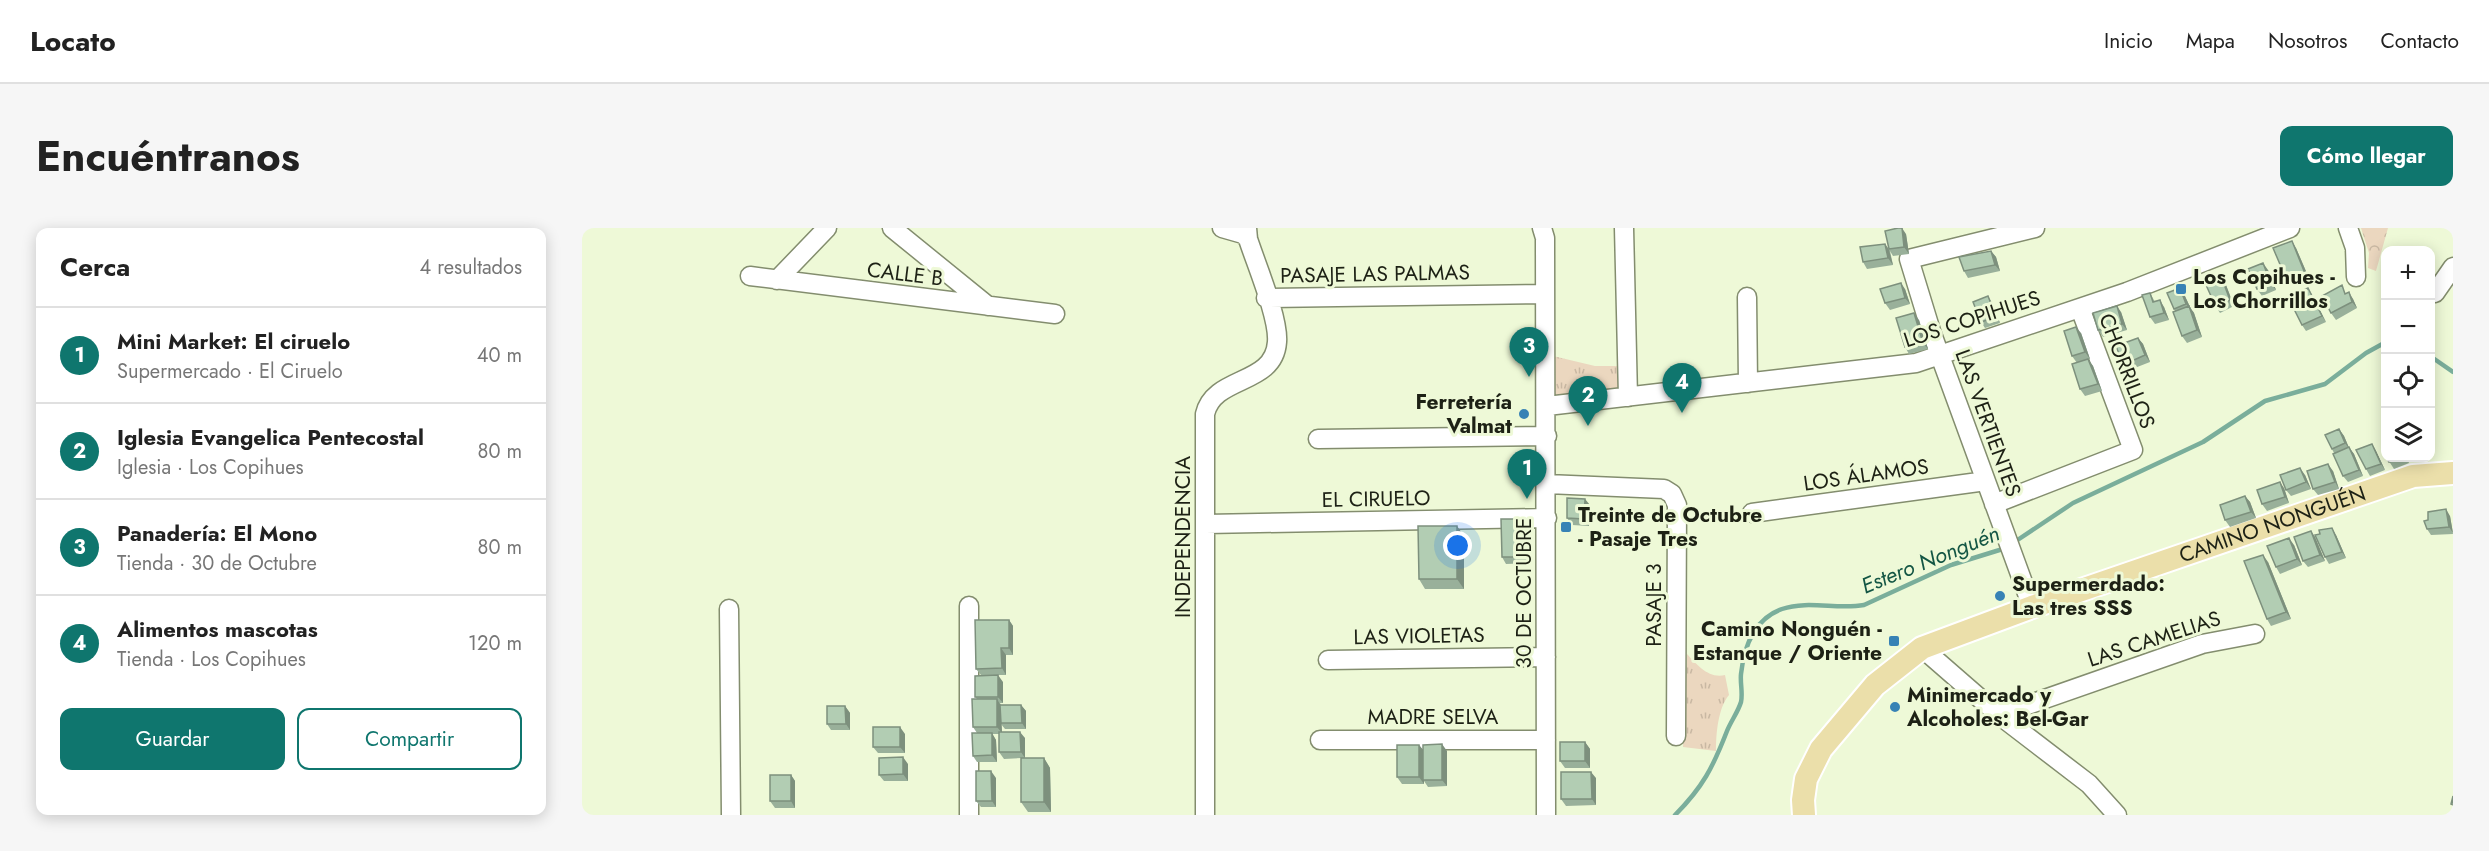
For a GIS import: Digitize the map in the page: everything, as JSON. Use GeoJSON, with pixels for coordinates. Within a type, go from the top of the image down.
{"type":"FeatureCollection","features":[{"type":"Feature","properties":{"kind":"main road","name":"CAMINO NONGUÉN"},"geometry":{"type":"LineString","coordinates":[[1804,815],[1806,779],[1826,742],[1875,685],[1922,648],[2032,607],[2414,476],[2453,473]]}},
{"type":"Feature","properties":{"kind":"street"},"geometry":{"type":"LineString","coordinates":[[777,280],[827,228]]}},
{"type":"Feature","properties":{"kind":"street"},"geometry":{"type":"LineString","coordinates":[[892,228],[989,307]]}},
{"type":"Feature","properties":{"kind":"street"},"geometry":{"type":"LineString","coordinates":[[1222,228],[1248,233]]}},
{"type":"Feature","properties":{"kind":"street","name":"30 DE OCTUBRE"},"geometry":{"type":"LineString","coordinates":[[1542,228],[1545,238],[1547,406],[1546,815]]}},
{"type":"Feature","properties":{"kind":"street"},"geometry":{"type":"LineString","coordinates":[[1624,228],[1628,397]]}},
{"type":"Feature","properties":{"kind":"street","name":"LAS VERTIENTES"},"geometry":{"type":"LineString","coordinates":[[2032,607],[1922,306],[1909,259],[2035,228]]}},
{"type":"Feature","properties":{"kind":"street","name":"LOS COPIHUES"},"geometry":{"type":"LineString","coordinates":[[1547,406],[1899,366],[1940,355],[2080,308],[2290,228]]}},
{"type":"Feature","properties":{"kind":"street"},"geometry":{"type":"LineString","coordinates":[[2348,228],[2357,258],[2356,277]]}},
{"type":"Feature","properties":{"kind":"street","name":"PASAJE LAS PALMAS"},"geometry":{"type":"LineString","coordinates":[[1248,233],[1266,298],[1545,294]]}},
{"type":"Feature","properties":{"kind":"street"},"geometry":{"type":"LineString","coordinates":[[2435,293],[2453,267]]}},
{"type":"Feature","properties":{"kind":"street","name":"CALLE B"},"geometry":{"type":"LineString","coordinates":[[750,276],[1055,314]]}},
{"type":"Feature","properties":{"kind":"street"},"geometry":{"type":"LineString","coordinates":[[1748,297],[1748,383]]}},
{"type":"Feature","properties":{"kind":"street","name":"INDEPENDENCIA"},"geometry":{"type":"LineString","coordinates":[[1206,815],[1207,406],[1220,390],[1258,373],[1274,355],[1277,333],[1266,298]]}},
{"type":"Feature","properties":{"kind":"street","name":"CHORRILLOS"},"geometry":{"type":"LineString","coordinates":[[1994,504],[2133,450],[2080,308]]}},
{"type":"Feature","properties":{"kind":"street"},"geometry":{"type":"LineString","coordinates":[[1318,440],[1547,436]]}},
{"type":"Feature","properties":{"kind":"street","name":"LOS ÁLAMOS"},"geometry":{"type":"LineString","coordinates":[[1752,513],[1986,481]]}},
{"type":"Feature","properties":{"kind":"street","name":"PASAJE 3"},"geometry":{"type":"LineString","coordinates":[[1546,484],[1664,489],[1675,498],[1677,505],[1676,736]]}},
{"type":"Feature","properties":{"kind":"street","name":"EL CIRUELO"},"geometry":{"type":"LineString","coordinates":[[1206,524],[1546,518]]}},
{"type":"Feature","properties":{"kind":"street"},"geometry":{"type":"LineString","coordinates":[[969,606],[969,815]]}},
{"type":"Feature","properties":{"kind":"street"},"geometry":{"type":"LineString","coordinates":[[729,609],[731,815]]}},
{"type":"Feature","properties":{"kind":"street","name":"LAS CAMELIAS"},"geometry":{"type":"LineString","coordinates":[[1999,715],[2202,644],[2255,634]]}},
{"type":"Feature","properties":{"kind":"street"},"geometry":{"type":"LineString","coordinates":[[1922,648],[1999,715],[2089,784],[2117,815]]}},
{"type":"Feature","properties":{"kind":"street","name":"LAS VIOLETAS"},"geometry":{"type":"LineString","coordinates":[[1328,660],[1546,657]]}},
{"type":"Feature","properties":{"kind":"street","name":"MADRE SELVA"},"geometry":{"type":"LineString","coordinates":[[1320,740],[1546,740]]}},
{"type":"Feature","properties":{"kind":"green space"},"geometry":{"type":"Polygon","coordinates":[[[2361,228],[2388,228],[2383,246],[2381,246],[2376,271],[2368,268],[2369,253],[2361,228]]]}},
{"type":"Feature","properties":{"kind":"green space"},"geometry":{"type":"Polygon","coordinates":[[[1553,356],[1595,366],[1619,366],[1623,394],[1549,404],[1553,356]]]}},
{"type":"Feature","properties":{"kind":"green space"},"geometry":{"type":"Polygon","coordinates":[[[1687,654],[1699,667],[1709,673],[1725,675],[1729,695],[1720,714],[1716,751],[1683,747],[1687,654]]]}},
{"type":"Feature","properties":{"kind":"building"},"geometry":{"type":"Polygon","coordinates":[[[1902,228],[1904,247],[1889,249],[1885,231],[1902,228]]]}},
{"type":"Feature","properties":{"kind":"building"},"geometry":{"type":"Polygon","coordinates":[[[2292,241],[2306,276],[2295,280],[2291,273],[2285,276],[2273,248],[2292,241]]]}},
{"type":"Feature","properties":{"kind":"building"},"geometry":{"type":"Polygon","coordinates":[[[1885,244],[1888,258],[1863,262],[1860,247],[1885,244]]]}},
{"type":"Feature","properties":{"kind":"building"},"geometry":{"type":"Polygon","coordinates":[[[1991,251],[1995,265],[1964,271],[1959,257],[1991,251]]]}},
{"type":"Feature","properties":{"kind":"building"},"geometry":{"type":"Polygon","coordinates":[[[2263,263],[2271,284],[2257,289],[2248,269],[2263,263]]]}},
{"type":"Feature","properties":{"kind":"building"},"geometry":{"type":"Polygon","coordinates":[[[2222,279],[2230,300],[2216,307],[2206,285],[2222,279]]]}},
{"type":"Feature","properties":{"kind":"building"},"geometry":{"type":"Polygon","coordinates":[[[1901,283],[1905,298],[1885,303],[1880,289],[1901,283]]]}},
{"type":"Feature","properties":{"kind":"building"},"geometry":{"type":"Polygon","coordinates":[[[2342,285],[2345,294],[2349,292],[2352,302],[2331,313],[2322,296],[2342,285]]]}},
{"type":"Feature","properties":{"kind":"building"},"geometry":{"type":"Polygon","coordinates":[[[2180,288],[2186,304],[2174,309],[2167,293],[2180,288]]]}},
{"type":"Feature","properties":{"kind":"building"},"geometry":{"type":"Polygon","coordinates":[[[2308,288],[2322,316],[2302,325],[2288,297],[2308,288]]]}},
{"type":"Feature","properties":{"kind":"building"},"geometry":{"type":"Polygon","coordinates":[[[2150,293],[2153,302],[2160,300],[2164,313],[2150,317],[2142,295],[2150,293]]]}},
{"type":"Feature","properties":{"kind":"building"},"geometry":{"type":"Polygon","coordinates":[[[1988,296],[1996,317],[1981,322],[1973,302],[1988,296]]]}},
{"type":"Feature","properties":{"kind":"building"},"geometry":{"type":"Polygon","coordinates":[[[2117,306],[2122,324],[2098,330],[2093,313],[2117,306]]]}},
{"type":"Feature","properties":{"kind":"building"},"geometry":{"type":"Polygon","coordinates":[[[2189,306],[2197,330],[2182,336],[2173,312],[2189,306]]]}},
{"type":"Feature","properties":{"kind":"building"},"geometry":{"type":"Polygon","coordinates":[[[1914,313],[1923,343],[1905,347],[1896,318],[1914,313]]]}},
{"type":"Feature","properties":{"kind":"building"},"geometry":{"type":"Polygon","coordinates":[[[2076,327],[2085,352],[2072,356],[2064,331],[2076,327]]]}},
{"type":"Feature","properties":{"kind":"building"},"geometry":{"type":"Polygon","coordinates":[[[2138,338],[2145,355],[2123,365],[2116,346],[2138,338]]]}},
{"type":"Feature","properties":{"kind":"building"},"geometry":{"type":"Polygon","coordinates":[[[2088,359],[2098,384],[2080,389],[2072,364],[2088,359]]]}},
{"type":"Feature","properties":{"kind":"building"},"geometry":{"type":"Polygon","coordinates":[[[2339,429],[2345,443],[2332,449],[2325,435],[2339,429]]]}},
{"type":"Feature","properties":{"kind":"building"},"geometry":{"type":"Polygon","coordinates":[[[2372,444],[2381,464],[2366,469],[2356,450],[2372,444]]]}},
{"type":"Feature","properties":{"kind":"building"},"geometry":{"type":"Polygon","coordinates":[[[2349,447],[2359,470],[2343,476],[2333,454],[2349,447]]]}},
{"type":"Feature","properties":{"kind":"building"},"geometry":{"type":"Polygon","coordinates":[[[2328,464],[2335,482],[2313,489],[2307,471],[2328,464]]]}},
{"type":"Feature","properties":{"kind":"building"},"geometry":{"type":"Polygon","coordinates":[[[2300,468],[2306,482],[2286,490],[2280,475],[2300,468]]]}},
{"type":"Feature","properties":{"kind":"building"},"geometry":{"type":"Polygon","coordinates":[[[2280,482],[2285,497],[2262,504],[2257,490],[2280,482]]]}},
{"type":"Feature","properties":{"kind":"building"},"geometry":{"type":"Polygon","coordinates":[[[2245,496],[2251,512],[2225,520],[2220,505],[2245,496]]]}},
{"type":"Feature","properties":{"kind":"building"},"geometry":{"type":"Polygon","coordinates":[[[1567,498],[1585,499],[1584,519],[1567,518],[1567,498]]]}},
{"type":"Feature","properties":{"kind":"building"},"geometry":{"type":"Polygon","coordinates":[[[2446,509],[2449,527],[2427,529],[2424,521],[2428,520],[2428,512],[2446,509]]]}},
{"type":"Feature","properties":{"kind":"building"},"geometry":{"type":"Polygon","coordinates":[[[1501,519],[1525,519],[1526,557],[1502,557],[1501,519]]]}},
{"type":"Feature","properties":{"kind":"building"},"geometry":{"type":"Polygon","coordinates":[[[1418,526],[1457,526],[1457,579],[1419,579],[1418,526]]]}},
{"type":"Feature","properties":{"kind":"building"},"geometry":{"type":"Polygon","coordinates":[[[2332,528],[2342,552],[2325,557],[2315,535],[2320,534],[2319,530],[2332,528]]]}},
{"type":"Feature","properties":{"kind":"building"},"geometry":{"type":"Polygon","coordinates":[[[2311,531],[2320,555],[2303,561],[2294,537],[2311,531]]]}},
{"type":"Feature","properties":{"kind":"building"},"geometry":{"type":"Polygon","coordinates":[[[2289,538],[2297,559],[2276,567],[2267,546],[2289,538]]]}},
{"type":"Feature","properties":{"kind":"building"},"geometry":{"type":"Polygon","coordinates":[[[2263,555],[2286,612],[2267,619],[2244,561],[2263,555]]]}},
{"type":"Feature","properties":{"kind":"building"},"geometry":{"type":"Polygon","coordinates":[[[975,620],[1009,620],[1009,648],[1001,648],[1002,668],[976,669],[975,620]]]}},
{"type":"Feature","properties":{"kind":"building"},"geometry":{"type":"Polygon","coordinates":[[[998,675],[998,697],[975,697],[975,676],[998,675]]]}},
{"type":"Feature","properties":{"kind":"building"},"geometry":{"type":"Polygon","coordinates":[[[972,699],[997,699],[997,727],[973,727],[972,699]]]}},
{"type":"Feature","properties":{"kind":"building"},"geometry":{"type":"Polygon","coordinates":[[[1000,705],[1021,705],[1022,723],[1001,723],[1000,705]]]}},
{"type":"Feature","properties":{"kind":"building"},"geometry":{"type":"Polygon","coordinates":[[[827,706],[845,706],[846,724],[827,724],[827,706]]]}},
{"type":"Feature","properties":{"kind":"building"},"geometry":{"type":"Polygon","coordinates":[[[873,727],[900,727],[900,747],[873,747],[873,727]]]}},
{"type":"Feature","properties":{"kind":"building"},"geometry":{"type":"Polygon","coordinates":[[[999,732],[1020,732],[1021,752],[999,752],[999,732]]]}},
{"type":"Feature","properties":{"kind":"building"},"geometry":{"type":"Polygon","coordinates":[[[972,733],[992,733],[992,755],[973,756],[972,733]]]}},
{"type":"Feature","properties":{"kind":"building"},"geometry":{"type":"Polygon","coordinates":[[[1560,742],[1585,742],[1585,761],[1560,761],[1560,742]]]}},
{"type":"Feature","properties":{"kind":"building"},"geometry":{"type":"Polygon","coordinates":[[[1442,744],[1442,780],[1423,780],[1423,745],[1442,744]]]}},
{"type":"Feature","properties":{"kind":"building"},"geometry":{"type":"Polygon","coordinates":[[[1397,745],[1419,745],[1419,777],[1397,777],[1397,745]]]}},
{"type":"Feature","properties":{"kind":"building"},"geometry":{"type":"Polygon","coordinates":[[[903,757],[903,774],[879,775],[879,758],[903,757]]]}},
{"type":"Feature","properties":{"kind":"building"},"geometry":{"type":"Polygon","coordinates":[[[1021,758],[1044,758],[1044,802],[1021,802],[1021,758]]]}},
{"type":"Feature","properties":{"kind":"building"},"geometry":{"type":"Polygon","coordinates":[[[976,771],[991,771],[992,801],[976,801],[976,771]]]}},
{"type":"Feature","properties":{"kind":"building"},"geometry":{"type":"Polygon","coordinates":[[[1561,772],[1591,772],[1592,799],[1561,799],[1561,772]]]}},
{"type":"Feature","properties":{"kind":"building"},"geometry":{"type":"Polygon","coordinates":[[[770,775],[791,775],[791,801],[770,801],[770,775]]]}},
{"type":"Feature","properties":{"kind":"waterway","name":"Estero Nonguén"},"geometry":{"type":"LineString","coordinates":[[2013,543],[2073,503],[2203,442],[2265,401],[2325,384],[2366,353],[2381,345]]}},
{"type":"Feature","properties":{"kind":"waterway","name":"Estero Nonguén"},"geometry":{"type":"LineString","coordinates":[[2435,359],[2453,372]]}},
{"type":"Feature","properties":{"kind":"waterway","name":"Estero Nonguén"},"geometry":{"type":"LineString","coordinates":[[1675,815],[1706,776],[1738,709],[1742,699],[1741,674],[1745,654],[1752,635],[1764,620],[1792,606],[1864,605],[1951,565],[2006,548]]}},
{"type":"Feature","properties":{"kind":"place","name":"Los Copihues - Los Chorrillos"},"geometry":{"type":"Point","coordinates":[2181,289]}},
{"type":"Feature","properties":{"kind":"place","name":"Panadería: El Mono"},"geometry":{"type":"Point","coordinates":[1529,377]}},
{"type":"Feature","properties":{"kind":"place","name":"Alimentos mascotas"},"geometry":{"type":"Point","coordinates":[1682,413]}},
{"type":"Feature","properties":{"kind":"place","name":"Ferretería Valmat"},"geometry":{"type":"Point","coordinates":[1524,414]}},
{"type":"Feature","properties":{"kind":"place","name":"Iglesia Evangelica Pentecostal"},"geometry":{"type":"Point","coordinates":[1588,426]}},
{"type":"Feature","properties":{"kind":"place","name":"Mini Market: El ciruelo"},"geometry":{"type":"Point","coordinates":[1527,499]}},
{"type":"Feature","properties":{"kind":"place","name":"Treinte de Octubre - Pasaje Tres"},"geometry":{"type":"Point","coordinates":[1566,527]}},
{"type":"Feature","properties":{"kind":"place","name":"Supermerdado: Las tres SSS"},"geometry":{"type":"Point","coordinates":[2000,596]}},
{"type":"Feature","properties":{"kind":"place","name":"Camino Nonguén - Estanque / Oriente"},"geometry":{"type":"Point","coordinates":[1894,641]}},
{"type":"Feature","properties":{"kind":"place","name":"Minimercado y Alcoholes: Bel-Gar"},"geometry":{"type":"Point","coordinates":[1895,707]}}]}
